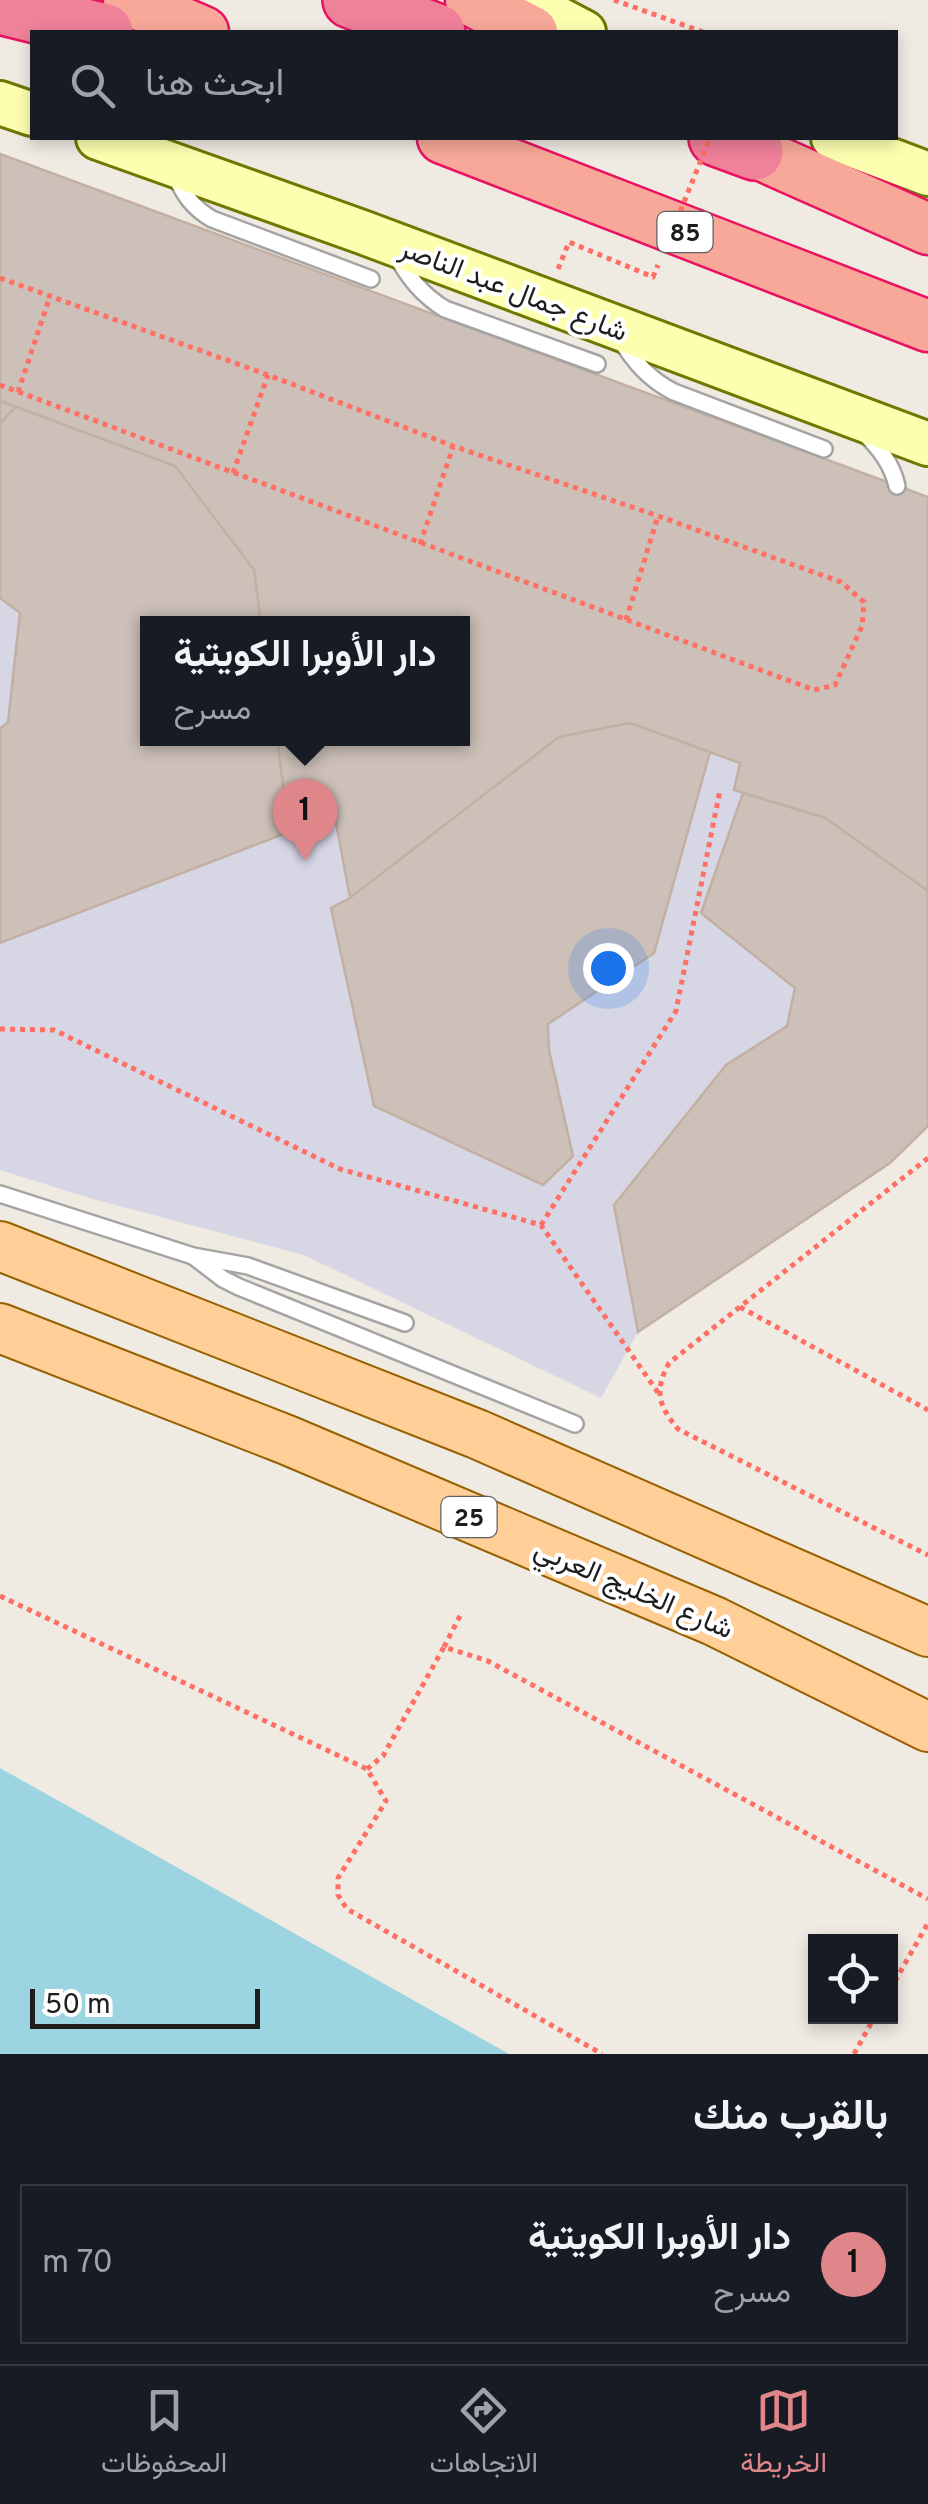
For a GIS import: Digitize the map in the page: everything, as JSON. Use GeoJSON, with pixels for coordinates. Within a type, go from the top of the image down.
{"type":"FeatureCollection","features":[{"type":"Feature","properties":{"kind":"highway"},"geometry":{"type":"LineString","coordinates":[[129,0],[197,30]]}},
{"type":"Feature","properties":{"kind":"highway"},"geometry":{"type":"LineString","coordinates":[[351,0],[433,30]]}},
{"type":"Feature","properties":{"kind":"highway"},"geometry":{"type":"LineString","coordinates":[[471,0],[528,30]]}},
{"type":"Feature","properties":{"kind":"highway"},"geometry":{"type":"LineString","coordinates":[[0,6],[97,30]]}},
{"type":"Feature","properties":{"kind":"highway","name":"85"},"geometry":{"type":"LineString","coordinates":[[448,140],[928,326]]}},
{"type":"Feature","properties":{"kind":"highway"},"geometry":{"type":"LineString","coordinates":[[728,141],[928,229]]}},
{"type":"Feature","properties":{"kind":"main road"},"geometry":{"type":"LineString","coordinates":[[523,0],[580,30]]}},
{"type":"Feature","properties":{"kind":"main road"},"geometry":{"type":"LineString","coordinates":[[0,103],[30,113]]}},
{"type":"Feature","properties":{"kind":"main road","name":"شارع جمال عبد الناصر"},"geometry":{"type":"LineString","coordinates":[[104,140],[169,163],[380,260],[834,431],[928,444]]}},
{"type":"Feature","properties":{"kind":"main road"},"geometry":{"type":"LineString","coordinates":[[838,140],[928,174]]}},
{"type":"Feature","properties":{"kind":"main road"},"geometry":{"type":"LineString","coordinates":[[0,1246],[477,1434],[928,1632]]}},
{"type":"Feature","properties":{"kind":"main road","name":"شارع الخليج العربي"},"geometry":{"type":"LineString","coordinates":[[0,1328],[288,1440],[696,1613],[928,1727]]}},
{"type":"Feature","properties":{"kind":"lane"},"geometry":{"type":"LineString","coordinates":[[834,431],[885,456],[897,486]]}},
{"type":"Feature","properties":{"kind":"lane"},"geometry":{"type":"LineString","coordinates":[[0,1194],[193,1256],[248,1266],[405,1324]]}},
{"type":"Feature","properties":{"kind":"lane"},"geometry":{"type":"LineString","coordinates":[[193,1256],[239,1288],[575,1424]]}},
{"type":"Feature","properties":{"kind":"path"},"geometry":{"type":"LineString","coordinates":[[614,0],[697,30]]}},
{"type":"Feature","properties":{"kind":"path"},"geometry":{"type":"LineString","coordinates":[[668,239],[728,141]]}},
{"type":"Feature","properties":{"kind":"path"},"geometry":{"type":"LineString","coordinates":[[569,242],[654,277]]}},
{"type":"Feature","properties":{"kind":"path"},"geometry":{"type":"LineString","coordinates":[[0,278],[453,446],[842,582],[864,602],[862,626],[835,685],[814,690],[0,386]]}},
{"type":"Feature","properties":{"kind":"path"},"geometry":{"type":"LineString","coordinates":[[18,392],[50,296]]}},
{"type":"Feature","properties":{"kind":"path"},"geometry":{"type":"LineString","coordinates":[[233,473],[268,375]]}},
{"type":"Feature","properties":{"kind":"path"},"geometry":{"type":"LineString","coordinates":[[420,544],[453,446]]}},
{"type":"Feature","properties":{"kind":"path"},"geometry":{"type":"LineString","coordinates":[[626,620],[658,516]]}},
{"type":"Feature","properties":{"kind":"path"},"geometry":{"type":"LineString","coordinates":[[541,1225],[676,1011],[720,790]]}},
{"type":"Feature","properties":{"kind":"path"},"geometry":{"type":"LineString","coordinates":[[0,1029],[54,1030],[340,1169],[541,1225],[659,1394],[664,1412],[678,1429],[928,1555]]}},
{"type":"Feature","properties":{"kind":"path"},"geometry":{"type":"LineString","coordinates":[[659,1394],[661,1378],[669,1364],[928,1158]]}},
{"type":"Feature","properties":{"kind":"path"},"geometry":{"type":"LineString","coordinates":[[740,1307],[928,1410]]}},
{"type":"Feature","properties":{"kind":"path"},"geometry":{"type":"LineString","coordinates":[[0,1596],[367,1769],[386,1800],[338,1878],[338,1896],[348,1909],[602,2054]]}},
{"type":"Feature","properties":{"kind":"path"},"geometry":{"type":"LineString","coordinates":[[367,1769],[383,1756],[462,1612]]}},
{"type":"Feature","properties":{"kind":"path"},"geometry":{"type":"LineString","coordinates":[[444,1646],[488,1662],[928,1899]]}},
{"type":"Feature","properties":{"kind":"path"},"geometry":{"type":"LineString","coordinates":[[898,1976],[928,1923]]}},
{"type":"Feature","properties":{"kind":"path"},"geometry":{"type":"LineString","coordinates":[[854,2054],[871,2024]]}},
{"type":"Feature","properties":{"kind":"shaded area"},"geometry":{"type":"Polygon","coordinates":[[[0,598],[20,613],[8,722],[0,729],[0,598]]]}},
{"type":"Feature","properties":{"kind":"shaded area"},"geometry":{"type":"Polygon","coordinates":[[[710,752],[740,763],[734,790],[743,793],[795,988],[787,1026],[726,1065],[614,1205],[638,1332],[601,1398],[304,1255],[0,1170],[0,943],[334,812],[350,898],[331,909],[374,1106],[543,1184],[573,1155],[549,1050],[548,1024],[710,752]]]}},
{"type":"Feature","properties":{"kind":"water"},"geometry":{"type":"Polygon","coordinates":[[[0,1768],[509,2054],[0,2054],[0,1768]]]}},
{"type":"Feature","properties":{"kind":"building"},"geometry":{"type":"Polygon","coordinates":[[[0,154],[928,497],[928,891],[825,818],[734,790],[740,763],[630,723],[559,737],[350,898],[334,812],[289,832],[278,746],[470,746],[470,616],[260,616],[254,570],[175,466],[0,401],[0,154]]]}},
{"type":"Feature","properties":{"kind":"building"},"geometry":{"type":"Polygon","coordinates":[[[0,401],[16,407],[0,423],[0,401]]]}},
{"type":"Feature","properties":{"kind":"building"},"geometry":{"type":"Polygon","coordinates":[[[16,407],[175,466],[254,570],[260,616],[140,616],[140,746],[278,746],[289,832],[0,943],[0,729],[8,722],[20,613],[0,598],[0,423],[16,407]]]}},
{"type":"Feature","properties":{"kind":"building"},"geometry":{"type":"Polygon","coordinates":[[[630,723],[710,752],[654,953],[548,1024],[549,1050],[573,1156],[543,1185],[374,1106],[331,908],[350,898],[559,737],[630,723]]]}},
{"type":"Feature","properties":{"kind":"building"},"geometry":{"type":"Polygon","coordinates":[[[743,793],[825,818],[928,891],[928,1126],[890,1163],[638,1332],[614,1205],[726,1065],[787,1026],[795,988],[701,913],[743,793]]]}},
{"type":"Feature","properties":{"kind":"place","name":"دار الأوبرا الكويتية"},"geometry":{"type":"Point","coordinates":[305,861]}}]}
